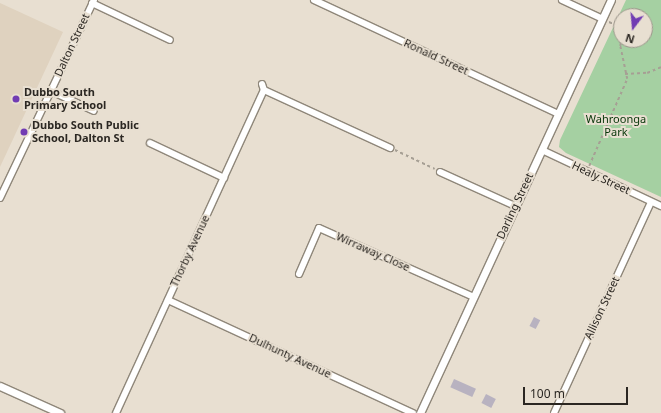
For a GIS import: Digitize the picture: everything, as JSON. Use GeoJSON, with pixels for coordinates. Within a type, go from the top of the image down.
{"type":"FeatureCollection","features":[{"type":"Feature","properties":{"kind":"street","name":"Ronald Street"},"geometry":{"type":"LineString","coordinates":[[314,0],[559,114]]}},
{"type":"Feature","properties":{"kind":"street"},"geometry":{"type":"LineString","coordinates":[[562,0],[603,19]]}},
{"type":"Feature","properties":{"kind":"street","name":"Darling Street"},"geometry":{"type":"LineString","coordinates":[[420,413],[611,0]]}},
{"type":"Feature","properties":{"kind":"street"},"geometry":{"type":"LineString","coordinates":[[93,2],[170,40]]}},
{"type":"Feature","properties":{"kind":"street","name":"Dalton Street"},"geometry":{"type":"LineString","coordinates":[[0,198],[93,2]]}},
{"type":"Feature","properties":{"kind":"street","name":"Thorby Avenue"},"geometry":{"type":"LineString","coordinates":[[116,413],[224,178],[263,87],[390,148]]}},
{"type":"Feature","properties":{"kind":"street"},"geometry":{"type":"LineString","coordinates":[[51,91],[94,111]]}},
{"type":"Feature","properties":{"kind":"street"},"geometry":{"type":"LineString","coordinates":[[150,143],[224,178]]}},
{"type":"Feature","properties":{"kind":"street","name":"Healy Street"},"geometry":{"type":"LineString","coordinates":[[542,150],[661,206]]}},
{"type":"Feature","properties":{"kind":"street"},"geometry":{"type":"LineString","coordinates":[[440,172],[515,206]]}},
{"type":"Feature","properties":{"kind":"street","name":"Allison Street"},"geometry":{"type":"LineString","coordinates":[[554,413],[651,202]]}},
{"type":"Feature","properties":{"kind":"street","name":"Wirraway Close"},"geometry":{"type":"LineString","coordinates":[[299,274],[319,228],[474,297]]}},
{"type":"Feature","properties":{"kind":"street","name":"Dulhunty Avenue"},"geometry":{"type":"LineString","coordinates":[[168,300],[412,413]]}},
{"type":"Feature","properties":{"kind":"street"},"geometry":{"type":"LineString","coordinates":[[0,386],[60,413]]}},
{"type":"Feature","properties":{"kind":"path"},"geometry":{"type":"LineString","coordinates":[[603,19],[613,23]]}},
{"type":"Feature","properties":{"kind":"path"},"geometry":{"type":"LineString","coordinates":[[587,172],[627,78],[620,48]]}},
{"type":"Feature","properties":{"kind":"path"},"geometry":{"type":"LineString","coordinates":[[625,74],[647,73],[661,67]]}},
{"type":"Feature","properties":{"kind":"path"},"geometry":{"type":"LineString","coordinates":[[390,148],[440,172]]}},
{"type":"Feature","properties":{"kind":"shaded area","name":"Dubbo South Primary School"},"geometry":{"type":"Polygon","coordinates":[[[0,3],[63,32],[0,167],[0,3]]]}},
{"type":"Feature","properties":{"kind":"green space","name":"Wahroonga Park"},"geometry":{"type":"Polygon","coordinates":[[[626,0],[661,0],[661,197],[566,153],[559,147],[560,140],[613,28],[613,48],[653,48],[653,8],[622,8],[626,0]]]}},
{"type":"Feature","properties":{"kind":"building"},"geometry":{"type":"Polygon","coordinates":[[[534,317],[540,320],[536,329],[529,326],[534,317]]]}},
{"type":"Feature","properties":{"kind":"building"},"geometry":{"type":"Polygon","coordinates":[[[454,379],[476,389],[472,397],[450,387],[454,379]]]}},
{"type":"Feature","properties":{"kind":"building"},"geometry":{"type":"Polygon","coordinates":[[[486,394],[496,399],[491,408],[481,403],[486,394]]]}},
{"type":"Feature","properties":{"kind":"place","name":"Dubbo South Primary School"},"geometry":{"type":"Point","coordinates":[16,99]}},
{"type":"Feature","properties":{"kind":"place","name":"Dubbo South Public School, Dalton St"},"geometry":{"type":"Point","coordinates":[24,132]}}]}
